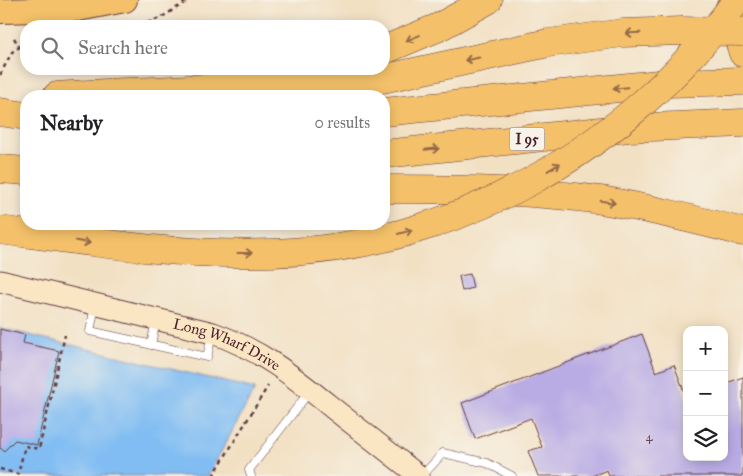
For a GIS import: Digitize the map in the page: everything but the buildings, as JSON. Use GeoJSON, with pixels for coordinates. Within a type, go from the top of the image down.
{"type":"FeatureCollection","features":[{"type":"Feature","properties":{"kind":"highway"},"geometry":{"type":"LineString","coordinates":[[390,47],[439,27],[488,0]]}},
{"type":"Feature","properties":{"kind":"highway"},"geometry":{"type":"LineString","coordinates":[[727,0],[743,53]]}},
{"type":"Feature","properties":{"kind":"highway"},"geometry":{"type":"LineString","coordinates":[[0,230],[128,248],[198,253],[272,253],[340,247],[430,224],[470,210],[527,183],[600,138],[646,101],[689,60],[737,0]]}},
{"type":"Feature","properties":{"kind":"highway"},"geometry":{"type":"LineString","coordinates":[[332,90],[548,43],[624,33],[681,31],[743,32]]}},
{"type":"Feature","properties":{"kind":"highway"},"geometry":{"type":"LineString","coordinates":[[183,90],[204,89],[297,75]]}},
{"type":"Feature","properties":{"kind":"highway"},"geometry":{"type":"LineString","coordinates":[[390,111],[668,83],[743,81]]}},
{"type":"Feature","properties":{"kind":"highway","name":"I 95"},"geometry":{"type":"LineString","coordinates":[[390,153],[671,125],[743,123]]}},
{"type":"Feature","properties":{"kind":"highway"},"geometry":{"type":"LineString","coordinates":[[390,189],[442,188],[560,196],[637,206],[743,232]]}},
{"type":"Feature","properties":{"kind":"main road"},"geometry":{"type":"LineString","coordinates":[[0,11],[78,8],[125,0]]}},
{"type":"Feature","properties":{"kind":"main road","name":"Long Wharf Drive"},"geometry":{"type":"LineString","coordinates":[[0,281],[238,342],[268,358],[421,476]]}},
{"type":"Feature","properties":{"kind":"lane"},"geometry":{"type":"LineString","coordinates":[[95,306],[90,331],[207,358],[212,334]]}},
{"type":"Feature","properties":{"kind":"lane"},"geometry":{"type":"LineString","coordinates":[[151,345],[156,320]]}},
{"type":"Feature","properties":{"kind":"lane"},"geometry":{"type":"LineString","coordinates":[[250,476],[249,470],[310,390]]}},
{"type":"Feature","properties":{"kind":"lane"},"geometry":{"type":"LineString","coordinates":[[421,476],[443,453],[488,463],[512,476]]}},
{"type":"Feature","properties":{"kind":"path"},"geometry":{"type":"LineString","coordinates":[[155,20],[189,0]]}},
{"type":"Feature","properties":{"kind":"path"},"geometry":{"type":"LineString","coordinates":[[0,75],[12,52],[19,46],[14,38]]}},
{"type":"Feature","properties":{"kind":"path"},"geometry":{"type":"LineString","coordinates":[[0,469],[18,474],[25,446],[39,448],[65,335]]}},
{"type":"Feature","properties":{"kind":"path"},"geometry":{"type":"LineString","coordinates":[[213,476],[268,386]]}},
{"type":"Feature","properties":{"kind":"water"},"geometry":{"type":"Polygon","coordinates":[[[0,328],[255,389],[208,476],[0,476],[0,328]]]}}]}
